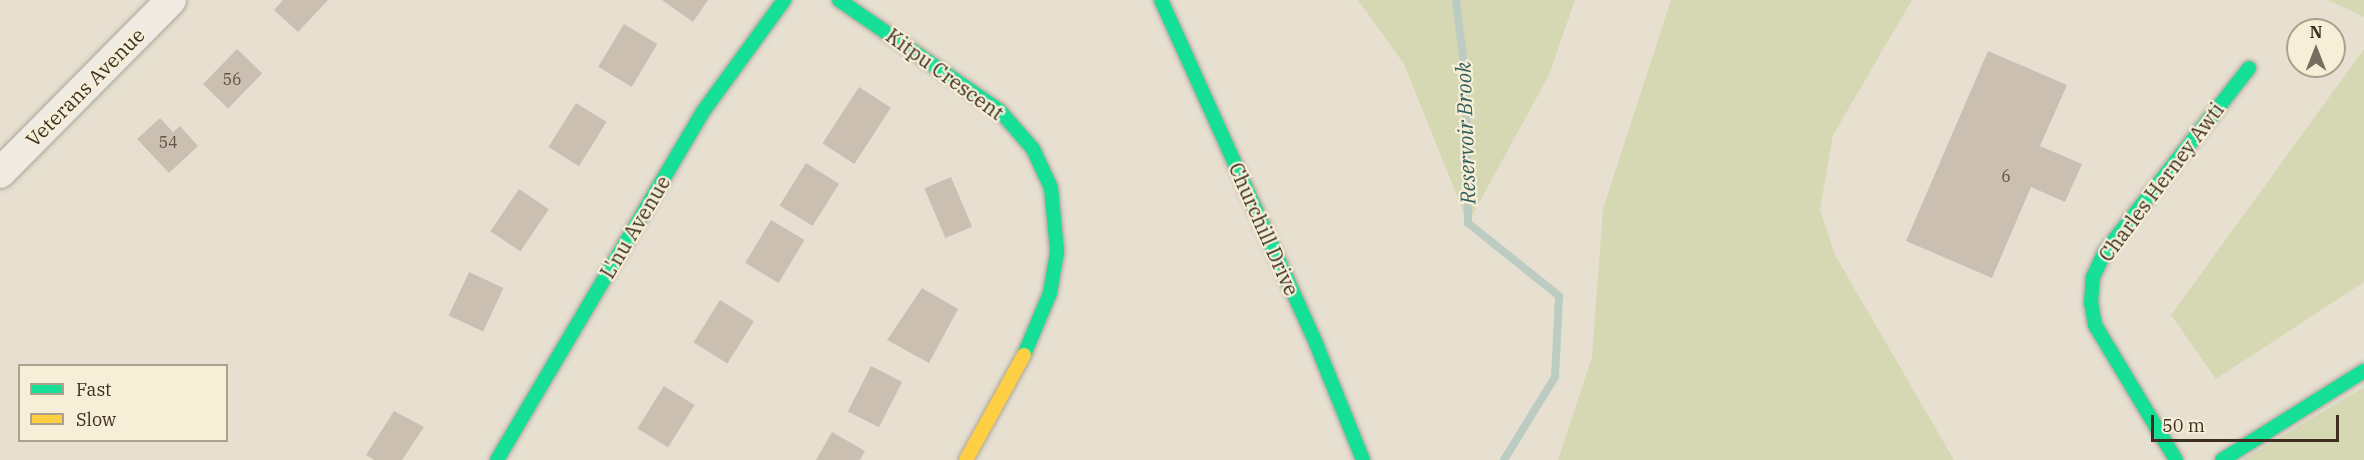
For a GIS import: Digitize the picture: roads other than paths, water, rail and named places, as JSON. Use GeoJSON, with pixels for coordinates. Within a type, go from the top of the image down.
{"type":"FeatureCollection","features":[{"type":"Feature","properties":{"kind":"street","name":"Veterans Avenue"},"geometry":{"type":"LineString","coordinates":[[0,173],[171,0]]}},
{"type":"Feature","properties":{"kind":"street","name":"L'nu Avenue"},"geometry":{"type":"LineString","coordinates":[[497,460],[702,113],[784,0]]}},
{"type":"Feature","properties":{"kind":"street","name":"Kitpu Crescent"},"geometry":{"type":"LineString","coordinates":[[840,0],[1000,111],[1034,149],[1051,188],[1057,252],[1050,293],[1023,357],[966,460]]}},
{"type":"Feature","properties":{"kind":"street","name":"Churchill Drive"},"geometry":{"type":"LineString","coordinates":[[1161,0],[1317,346],[1363,460]]}},
{"type":"Feature","properties":{"kind":"street","name":"Charles Herney Awti"},"geometry":{"type":"LineString","coordinates":[[2176,460],[2095,325],[2091,303],[2093,278],[2104,253],[2249,68]]}},
{"type":"Feature","properties":{"kind":"street"},"geometry":{"type":"LineString","coordinates":[[2222,460],[2364,371]]}},
{"type":"Feature","properties":{"kind":"waterway","name":"Reservoir Brook"},"geometry":{"type":"LineString","coordinates":[[1456,0],[1466,82],[1468,223],[1559,296],[1555,377],[1504,460]]}}]}
